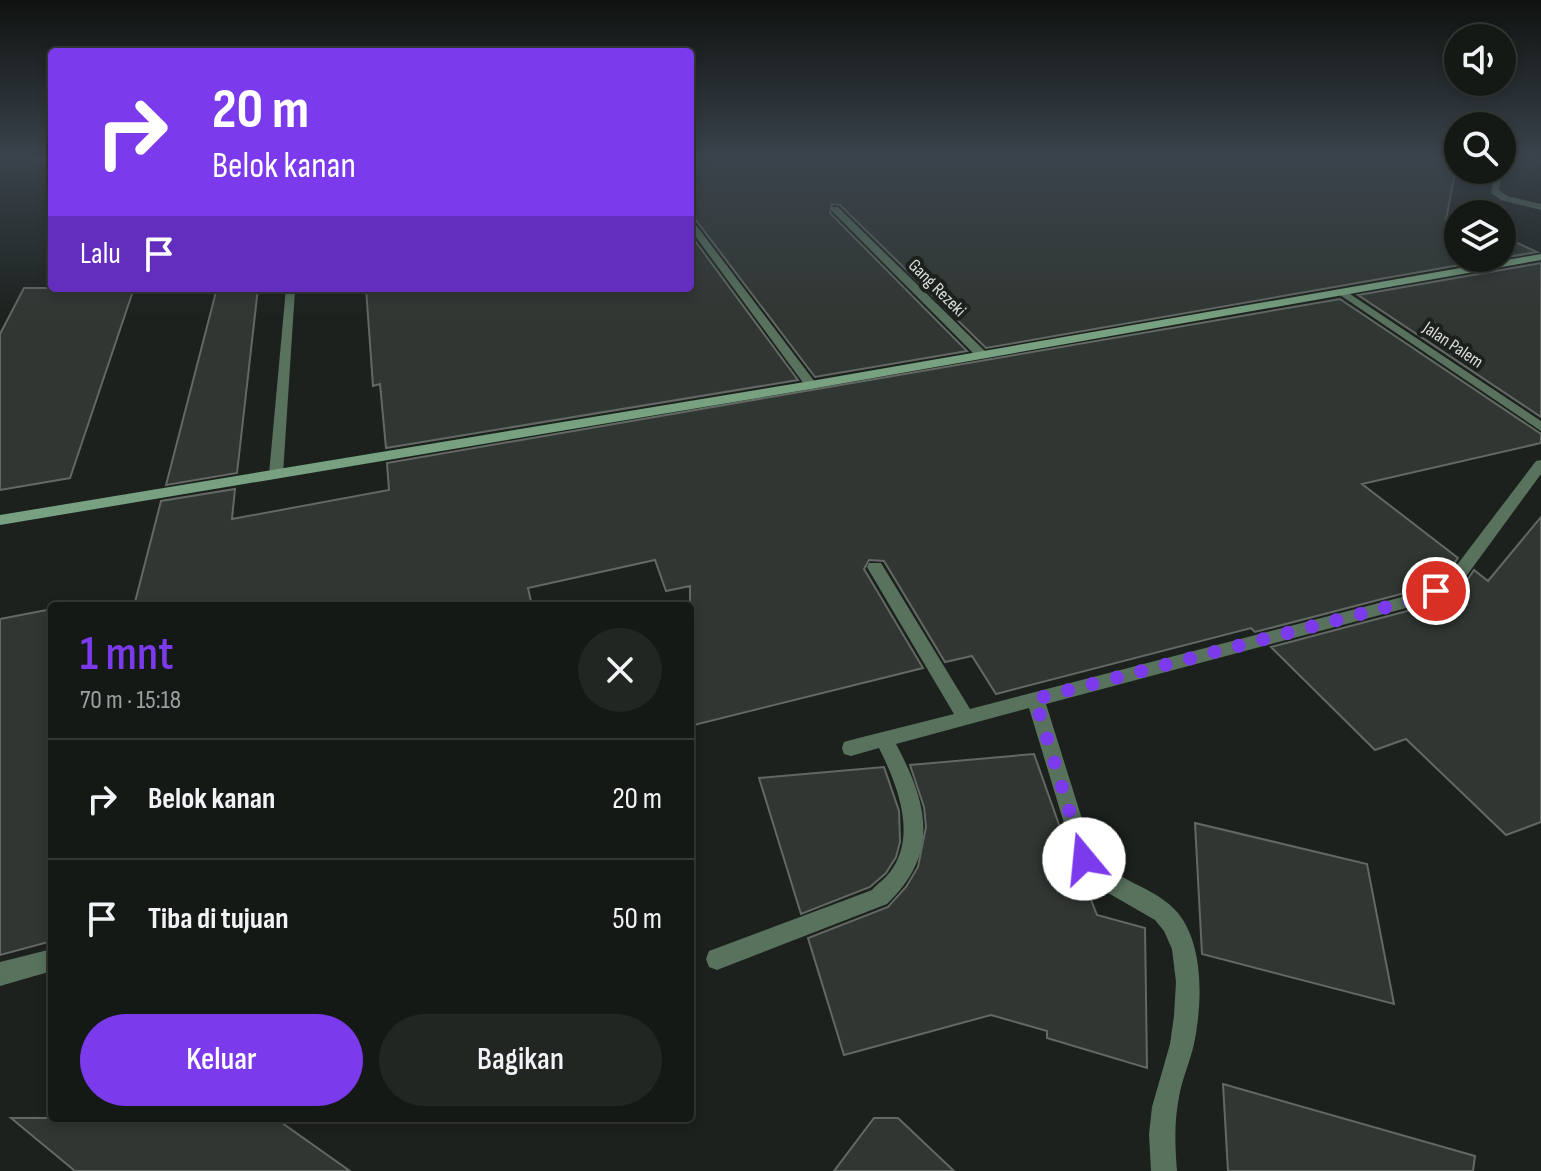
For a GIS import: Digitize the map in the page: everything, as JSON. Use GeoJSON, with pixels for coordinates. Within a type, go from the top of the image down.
{"type":"FeatureCollection","features":[{"type":"Feature","properties":{"kind":"main road"},"geometry":{"type":"LineString","coordinates":[[0,520],[811,385],[1541,257]]}},
{"type":"Feature","properties":{"kind":"street","name":"Gang Rezeki"},"geometry":{"type":"LineString","coordinates":[[837,211],[982,355]]}},
{"type":"Feature","properties":{"kind":"street"},"geometry":{"type":"LineString","coordinates":[[694,228],[811,385]]}},
{"type":"Feature","properties":{"kind":"street"},"geometry":{"type":"LineString","coordinates":[[276,474],[290,292]]}},
{"type":"Feature","properties":{"kind":"street","name":"Jalan Palem"},"geometry":{"type":"LineString","coordinates":[[1344,293],[1541,427]]}},
{"type":"Feature","properties":{"kind":"street"},"geometry":{"type":"LineString","coordinates":[[851,748],[1410,601],[1436,591],[1456,578],[1541,464]]}},
{"type":"Feature","properties":{"kind":"street"},"geometry":{"type":"LineString","coordinates":[[875,567],[966,718]]}},
{"type":"Feature","properties":{"kind":"street"},"geometry":{"type":"LineString","coordinates":[[1035,699],[1084,859],[1092,872],[1107,883],[1158,910],[1172,922],[1182,940],[1186,999],[1182,1043],[1167,1096],[1161,1138],[1164,1171]]}},
{"type":"Feature","properties":{"kind":"street"},"geometry":{"type":"LineString","coordinates":[[717,959],[879,897],[897,884],[907,870],[914,820],[903,773],[884,739]]}},
{"type":"Feature","properties":{"kind":"street"},"geometry":{"type":"LineString","coordinates":[[0,974],[48,961]]}},
{"type":"Feature","properties":{"kind":"building"},"geometry":{"type":"Polygon","coordinates":[[[694,211],[831,211],[967,351],[815,377],[694,219],[694,211]]]}},
{"type":"Feature","properties":{"kind":"building"},"geometry":{"type":"Polygon","coordinates":[[[846,211],[1444,211],[1444,268],[986,348],[846,211]]]}},
{"type":"Feature","properties":{"kind":"building"},"geometry":{"type":"Polygon","coordinates":[[[694,239],[798,380],[386,448],[380,384],[373,386],[366,292],[694,292],[694,239]]]}},
{"type":"Feature","properties":{"kind":"building"},"geometry":{"type":"Polygon","coordinates":[[[1516,242],[1537,252],[1516,256],[1516,242]]]}},
{"type":"Feature","properties":{"kind":"building"},"geometry":{"type":"Polygon","coordinates":[[[1541,263],[1541,417],[1358,295],[1490,272],[1516,272],[1516,267],[1541,263]]]}},
{"type":"Feature","properties":{"kind":"building"},"geometry":{"type":"Polygon","coordinates":[[[24,288],[48,288],[48,292],[133,292],[70,478],[0,490],[0,334],[24,288]]]}},
{"type":"Feature","properties":{"kind":"building"},"geometry":{"type":"Polygon","coordinates":[[[216,292],[258,292],[237,473],[166,485],[216,292]]]}},
{"type":"Feature","properties":{"kind":"building"},"geometry":{"type":"Polygon","coordinates":[[[1340,299],[1541,434],[1541,443],[1362,484],[1458,558],[1448,572],[1429,584],[1255,632],[1251,628],[996,694],[972,656],[945,662],[884,561],[869,560],[864,569],[923,668],[694,725],[694,602],[690,602],[690,586],[666,591],[655,560],[528,588],[531,602],[135,602],[161,501],[235,489],[232,519],[389,490],[387,463],[1340,299]]]}},
{"type":"Feature","properties":{"kind":"building"},"geometry":{"type":"Polygon","coordinates":[[[1541,517],[1541,822],[1506,835],[1406,739],[1375,750],[1271,647],[1411,610],[1443,598],[1464,585],[1474,570],[1488,581],[1541,517]]]}},
{"type":"Feature","properties":{"kind":"building"},"geometry":{"type":"Polygon","coordinates":[[[48,610],[48,942],[0,955],[0,619],[48,610]]]}},
{"type":"Feature","properties":{"kind":"building"},"geometry":{"type":"Polygon","coordinates":[[[1034,754],[1074,867],[1081,874],[1097,915],[1145,928],[1147,1068],[1047,1038],[1047,1031],[991,1015],[844,1055],[808,938],[888,907],[918,867],[926,827],[924,807],[910,765],[1034,754]]]}},
{"type":"Feature","properties":{"kind":"building"},"geometry":{"type":"Polygon","coordinates":[[[884,767],[899,811],[900,842],[896,857],[886,873],[870,887],[801,914],[759,778],[884,767]]]}},
{"type":"Feature","properties":{"kind":"building"},"geometry":{"type":"Polygon","coordinates":[[[1195,823],[1367,864],[1394,1004],[1202,954],[1195,823]]]}},
{"type":"Feature","properties":{"kind":"building"},"geometry":{"type":"Polygon","coordinates":[[[1223,1084],[1475,1156],[1473,1171],[1228,1171],[1223,1084]]]}},
{"type":"Feature","properties":{"kind":"building"},"geometry":{"type":"Polygon","coordinates":[[[11,1118],[48,1118],[48,1122],[281,1122],[350,1171],[75,1171],[11,1118]]]}},
{"type":"Feature","properties":{"kind":"building"},"geometry":{"type":"Polygon","coordinates":[[[874,1118],[898,1118],[954,1171],[834,1171],[874,1118]]]}},
{"type":"Feature","properties":{"kind":"route"},"geometry":{"type":"LineString","coordinates":[[1084,859],[1035,699],[1410,601],[1436,591]]}}]}
